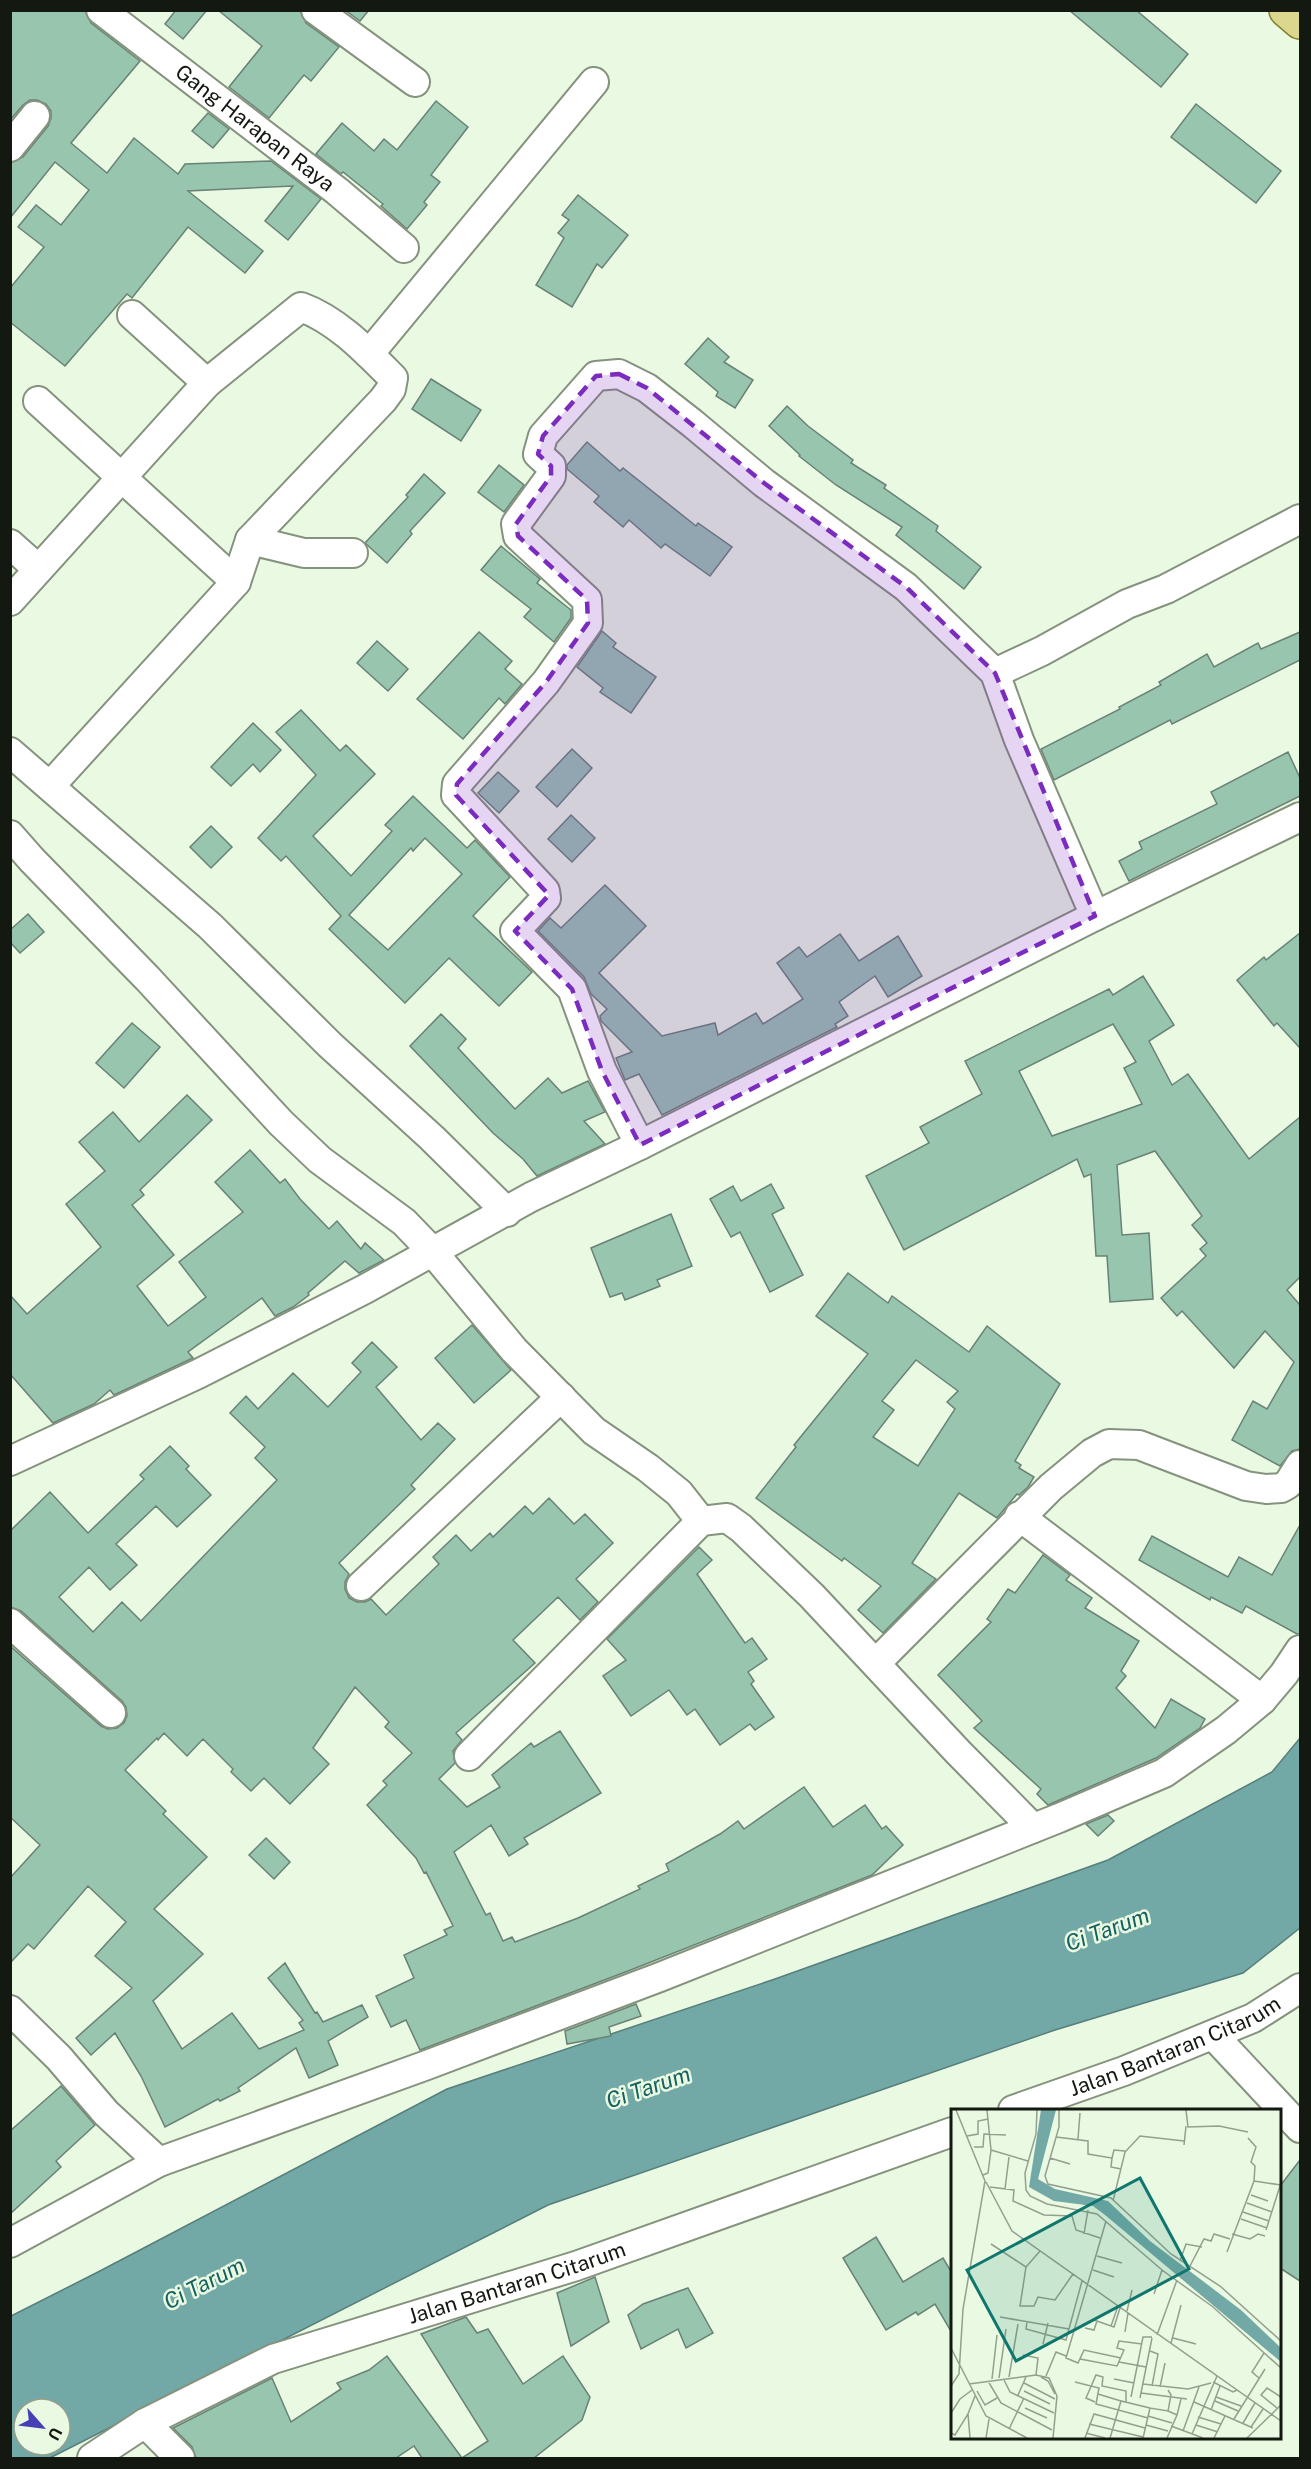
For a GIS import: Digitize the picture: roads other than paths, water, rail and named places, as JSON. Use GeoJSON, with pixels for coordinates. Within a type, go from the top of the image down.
{"type":"FeatureCollection","features":[{"type":"Feature","properties":{"kind":"main road"},"geometry":{"type":"LineString","coordinates":[[1286,10],[1300,22]]}},
{"type":"Feature","properties":{"kind":"street","name":"Gang Harapan Raya"},"geometry":{"type":"LineString","coordinates":[[101,10],[337,191],[404,248]]}},
{"type":"Feature","properties":{"kind":"street"},"geometry":{"type":"LineString","coordinates":[[316,10],[415,82]]}},
{"type":"Feature","properties":{"kind":"street"},"geometry":{"type":"LineString","coordinates":[[369,354],[594,82]]}},
{"type":"Feature","properties":{"kind":"street"},"geometry":{"type":"LineString","coordinates":[[10,147],[35,116]]}},
{"type":"Feature","properties":{"kind":"street"},"geometry":{"type":"LineString","coordinates":[[10,601],[207,383],[301,307],[318,313],[369,354],[393,378],[391,389],[250,540],[236,582],[50,786]]}},
{"type":"Feature","properties":{"kind":"street"},"geometry":{"type":"LineString","coordinates":[[132,315],[207,383]]}},
{"type":"Feature","properties":{"kind":"street"},"geometry":{"type":"LineString","coordinates":[[640,1146],[602,1071],[572,989],[515,931],[546,898],[545,891],[456,795],[457,784],[546,682],[588,623],[587,600],[518,536],[516,524],[550,476],[551,466],[538,454],[543,436],[597,376],[619,374],[647,388],[764,483],[906,587],[995,672],[1020,740],[1095,916]]}},
{"type":"Feature","properties":{"kind":"street"},"geometry":{"type":"LineString","coordinates":[[38,401],[236,582]]}},
{"type":"Feature","properties":{"kind":"street"},"geometry":{"type":"LineString","coordinates":[[995,672],[1042,651],[1127,604],[1166,589],[1300,519]]}},
{"type":"Feature","properties":{"kind":"street"},"geometry":{"type":"LineString","coordinates":[[250,540],[304,554],[353,553]]}},
{"type":"Feature","properties":{"kind":"street"},"geometry":{"type":"LineString","coordinates":[[10,544],[38,569]]}},
{"type":"Feature","properties":{"kind":"street"},"geometry":{"type":"LineString","coordinates":[[10,752],[241,955],[330,1045],[432,1138],[507,1212]]}},
{"type":"Feature","properties":{"kind":"street"},"geometry":{"type":"LineString","coordinates":[[12,1458],[198,1374],[364,1289],[531,1197],[640,1146],[1095,916],[1300,817]]}},
{"type":"Feature","properties":{"kind":"street"},"geometry":{"type":"LineString","coordinates":[[10,835],[281,1123],[320,1160],[405,1222],[514,1350],[594,1431],[648,1468],[679,1493],[701,1521]]}},
{"type":"Feature","properties":{"kind":"street"},"geometry":{"type":"LineString","coordinates":[[361,1586],[561,1397]]}},
{"type":"Feature","properties":{"kind":"street"},"geometry":{"type":"LineString","coordinates":[[876,1663],[1019,1516],[1092,1453],[1109,1444],[1139,1445],[1246,1486],[1266,1489],[1281,1488],[1288,1484],[1300,1465]]}},
{"type":"Feature","properties":{"kind":"street"},"geometry":{"type":"LineString","coordinates":[[1019,1516],[1262,1700]]}},
{"type":"Feature","properties":{"kind":"street"},"geometry":{"type":"LineString","coordinates":[[468,1756],[701,1521],[727,1518],[741,1528],[812,1596],[958,1752],[1033,1828]]}},
{"type":"Feature","properties":{"kind":"street"},"geometry":{"type":"LineString","coordinates":[[10,1623],[111,1713]]}},
{"type":"Feature","properties":{"kind":"street"},"geometry":{"type":"LineString","coordinates":[[10,2243],[159,2162],[427,2065],[660,1977],[1033,1828],[1164,1773],[1226,1730],[1262,1700],[1300,1650]]}},
{"type":"Feature","properties":{"kind":"street","name":"Jalan Bantaran Citarum"},"geometry":{"type":"LineString","coordinates":[[1016,2109],[1124,2071],[1253,2018],[1300,1988]]}},
{"type":"Feature","properties":{"kind":"street"},"geometry":{"type":"LineString","coordinates":[[10,2010],[59,2058],[106,2113],[159,2162]]}},
{"type":"Feature","properties":{"kind":"street"},"geometry":{"type":"LineString","coordinates":[[1213,2035],[1300,2128]]}},
{"type":"Feature","properties":{"kind":"street","name":"Jalan Bantaran Citarum"},"geometry":{"type":"LineString","coordinates":[[92,2458],[145,2423],[273,2359],[576,2266],[951,2132]]}},
{"type":"Feature","properties":{"kind":"street"},"geometry":{"type":"LineString","coordinates":[[145,2423],[180,2458]]}},
{"type":"Feature","properties":{"kind":"water","name":"Ci Tarum"},"geometry":{"type":"Polygon","coordinates":[[[1300,1738],[1300,1928],[1243,1973],[1055,2030],[548,2205],[72,2447],[72,2397],[12,2397],[12,2457],[52,2457],[11,2458],[11,2316],[447,2089],[775,1979],[1108,1860],[1272,1772],[1300,1738]]]}}]}
